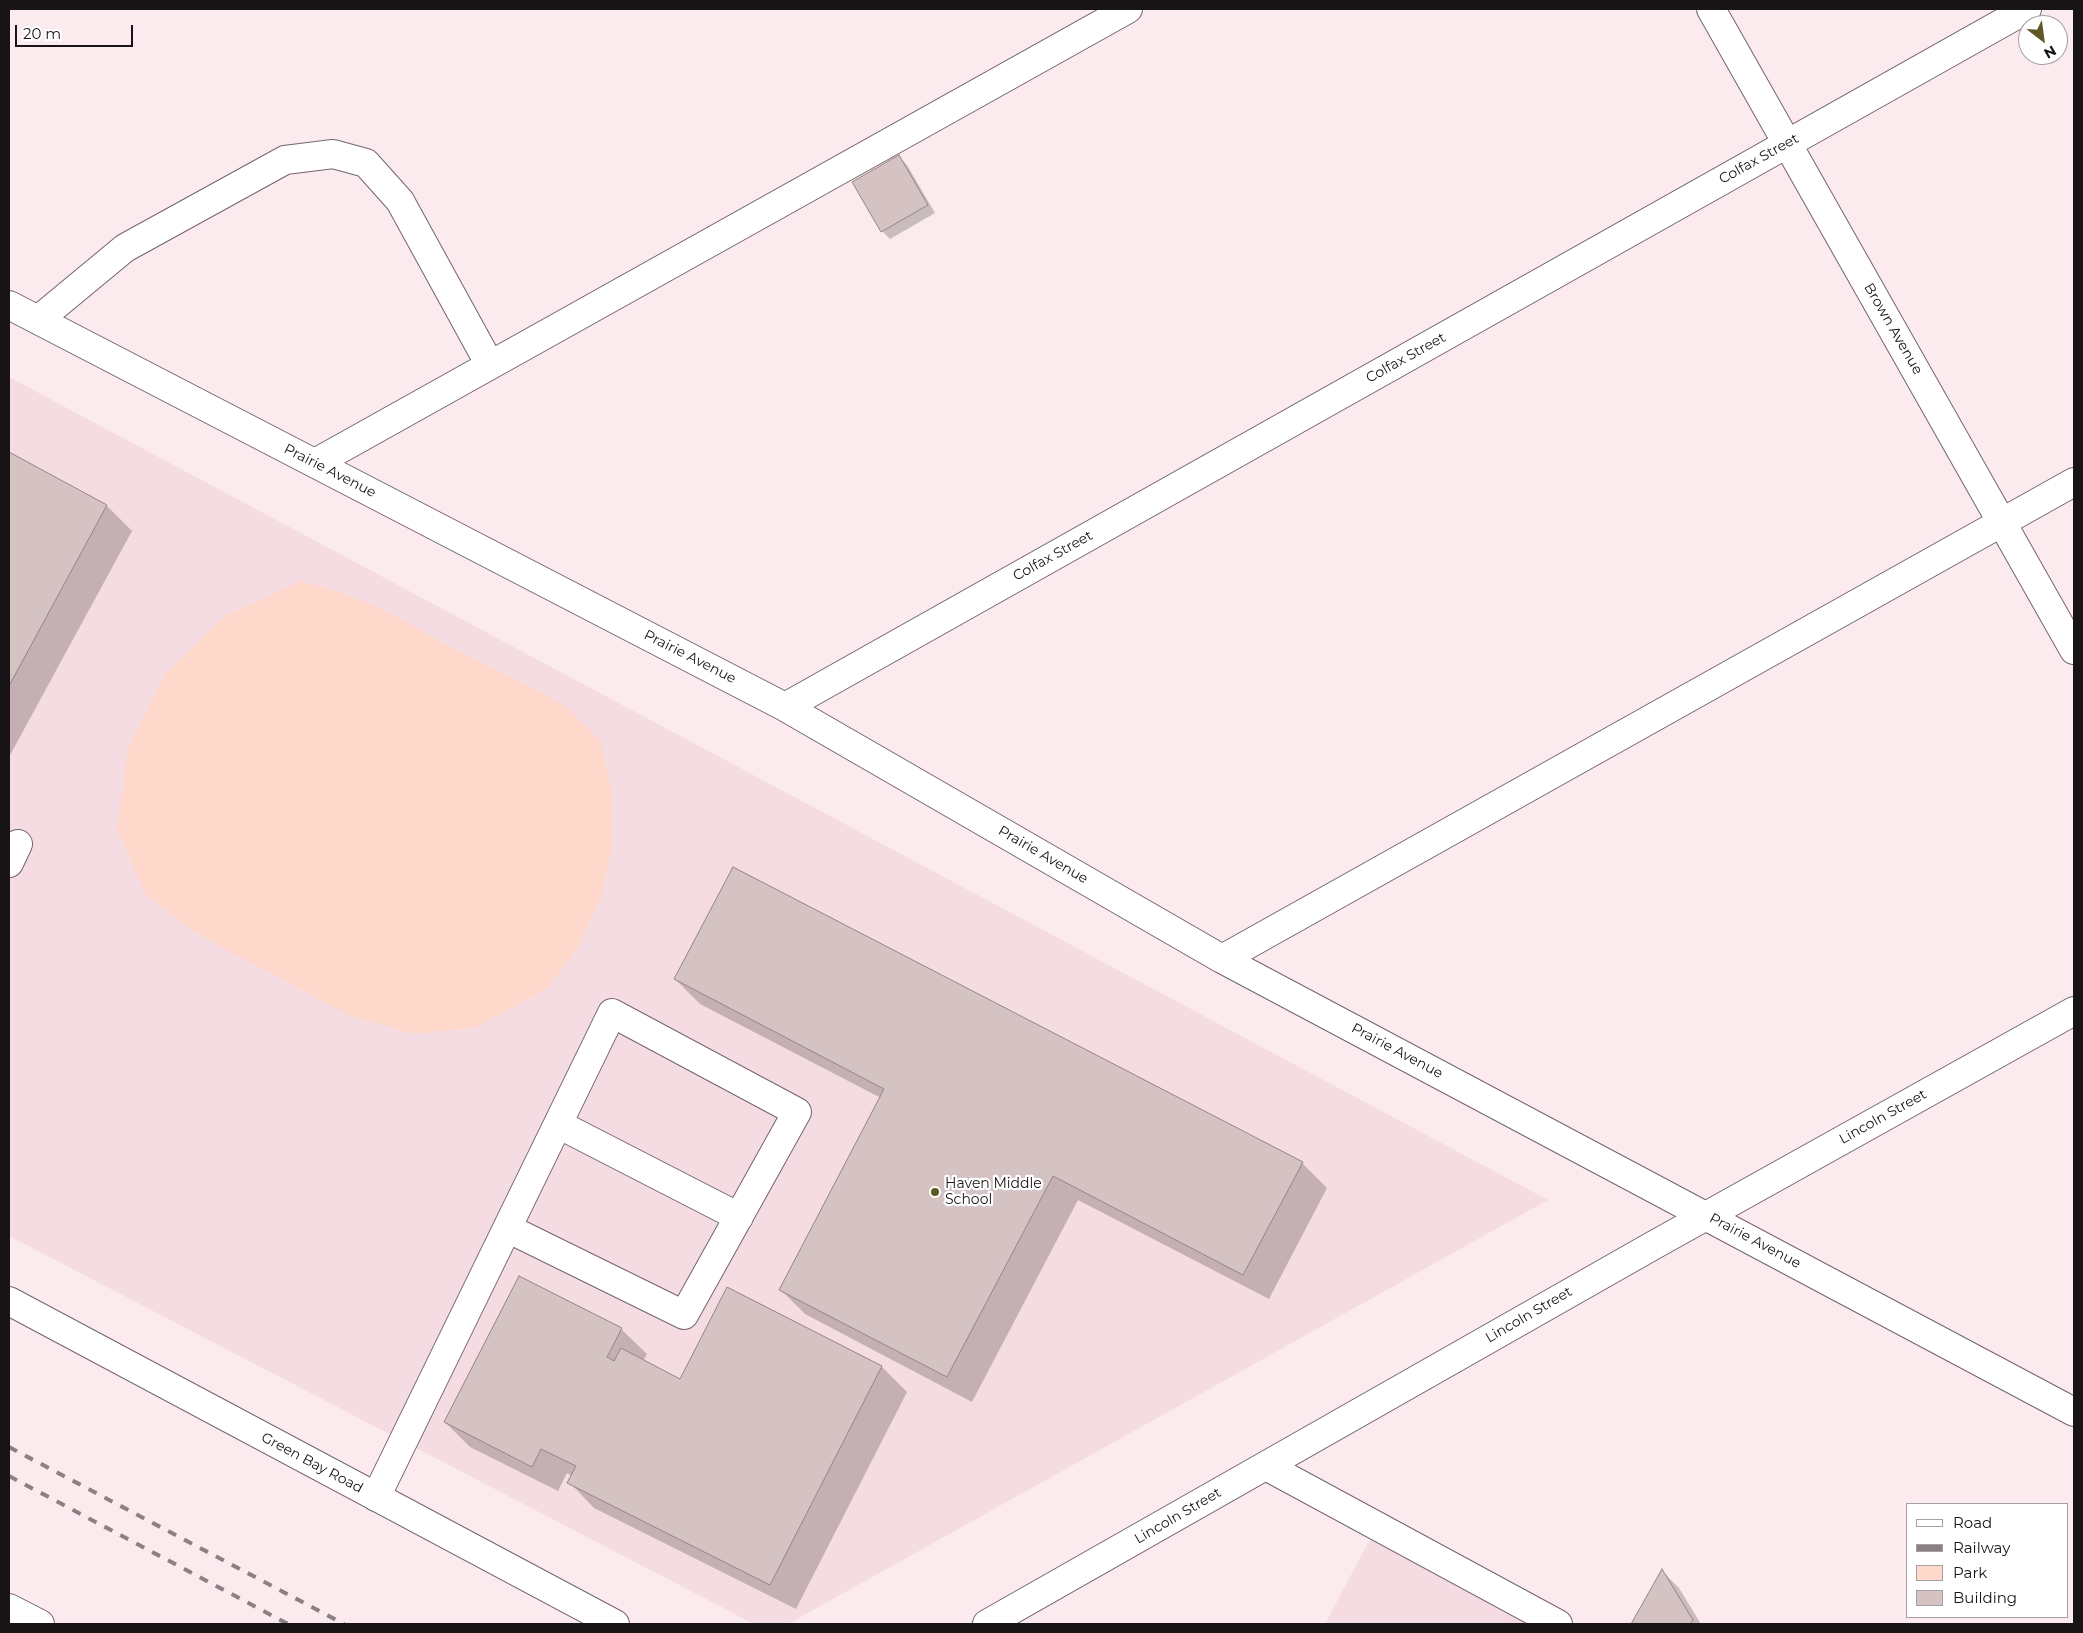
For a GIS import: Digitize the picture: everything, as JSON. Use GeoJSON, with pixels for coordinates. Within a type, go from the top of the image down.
{"type":"FeatureCollection","features":[{"type":"Feature","properties":{"kind":"street"},"geometry":{"type":"LineString","coordinates":[[315,463],[1128,9]]}},
{"type":"Feature","properties":{"kind":"street","name":"Brown Avenue"},"geometry":{"type":"LineString","coordinates":[[1711,9],[2074,650]]}},
{"type":"Feature","properties":{"kind":"street","name":"Colfax Street"},"geometry":{"type":"LineString","coordinates":[[785,707],[2027,9]]}},
{"type":"Feature","properties":{"kind":"street"},"geometry":{"type":"LineString","coordinates":[[38,320],[125,248],[284,160],[333,154],[366,163],[400,202],[490,365]]}},
{"type":"Feature","properties":{"kind":"street","name":"Prairie Avenue"},"geometry":{"type":"LineString","coordinates":[[9,305],[785,707],[1222,959],[2074,1412]]}},
{"type":"Feature","properties":{"kind":"street"},"geometry":{"type":"LineString","coordinates":[[1222,959],[2074,482]]}},
{"type":"Feature","properties":{"kind":"street","name":"Lincoln Street"},"geometry":{"type":"LineString","coordinates":[[988,1624],[1706,1215],[2074,1012]]}},
{"type":"Feature","properties":{"kind":"street"},"geometry":{"type":"LineString","coordinates":[[376,1496],[612,1013],[798,1112],[684,1315],[507,1228]]}},
{"type":"Feature","properties":{"kind":"street"},"geometry":{"type":"LineString","coordinates":[[558,1124],[739,1217]]}},
{"type":"Feature","properties":{"kind":"street","name":"Green Bay Road"},"geometry":{"type":"LineString","coordinates":[[9,1300],[616,1624]]}},
{"type":"Feature","properties":{"kind":"street"},"geometry":{"type":"LineString","coordinates":[[1266,1466],[1558,1624]]}},
{"type":"Feature","properties":{"kind":"street"},"geometry":{"type":"LineString","coordinates":[[9,1608],[34,1623]]}},
{"type":"Feature","properties":{"kind":"shaded area"},"geometry":{"type":"Polygon","coordinates":[[[9,377],[1548,1200],[788,1624],[754,1624],[9,1236],[9,377]]]}},
{"type":"Feature","properties":{"kind":"shaded area"},"geometry":{"type":"Polygon","coordinates":[[[1379,1522],[1571,1624],[1325,1624],[1379,1522]]]}},
{"type":"Feature","properties":{"kind":"green space"},"geometry":{"type":"Polygon","coordinates":[[[301,581],[345,594],[380,608],[481,663],[527,685],[564,705],[600,740],[612,793],[612,846],[601,898],[579,946],[547,989],[476,1027],[415,1034],[350,1016],[192,931],[146,894],[117,831],[128,748],[165,674],[225,616],[301,581]]]}},
{"type":"Feature","properties":{"kind":"building"},"geometry":{"type":"Polygon","coordinates":[[[899,155],[928,205],[881,232],[852,182],[899,155]]]}},
{"type":"Feature","properties":{"kind":"building"},"geometry":{"type":"Polygon","coordinates":[[[9,452],[107,505],[9,686],[9,452]]]}},
{"type":"Feature","properties":{"kind":"building"},"geometry":{"type":"Polygon","coordinates":[[[733,867],[1303,1162],[1243,1275],[1053,1176],[947,1377],[779,1290],[884,1089],[674,979],[733,867]]]}},
{"type":"Feature","properties":{"kind":"building"},"geometry":{"type":"Polygon","coordinates":[[[519,1276],[622,1328],[607,1357],[614,1361],[621,1348],[680,1379],[727,1287],[882,1366],[770,1585],[567,1483],[576,1466],[541,1449],[532,1467],[444,1422],[519,1276]]]}},
{"type":"Feature","properties":{"kind":"building"},"geometry":{"type":"Polygon","coordinates":[[[1662,1569],[1693,1620],[1690,1624],[1631,1624],[1662,1569]]]}},
{"type":"Feature","properties":{"kind":"railway"},"geometry":{"type":"LineString","coordinates":[[9,1447],[344,1624]]}},
{"type":"Feature","properties":{"kind":"railway"},"geometry":{"type":"LineString","coordinates":[[9,1476],[288,1624]]}},
{"type":"Feature","properties":{"kind":"place","name":"Haven Middle School"},"geometry":{"type":"Point","coordinates":[935,1192]}}]}
